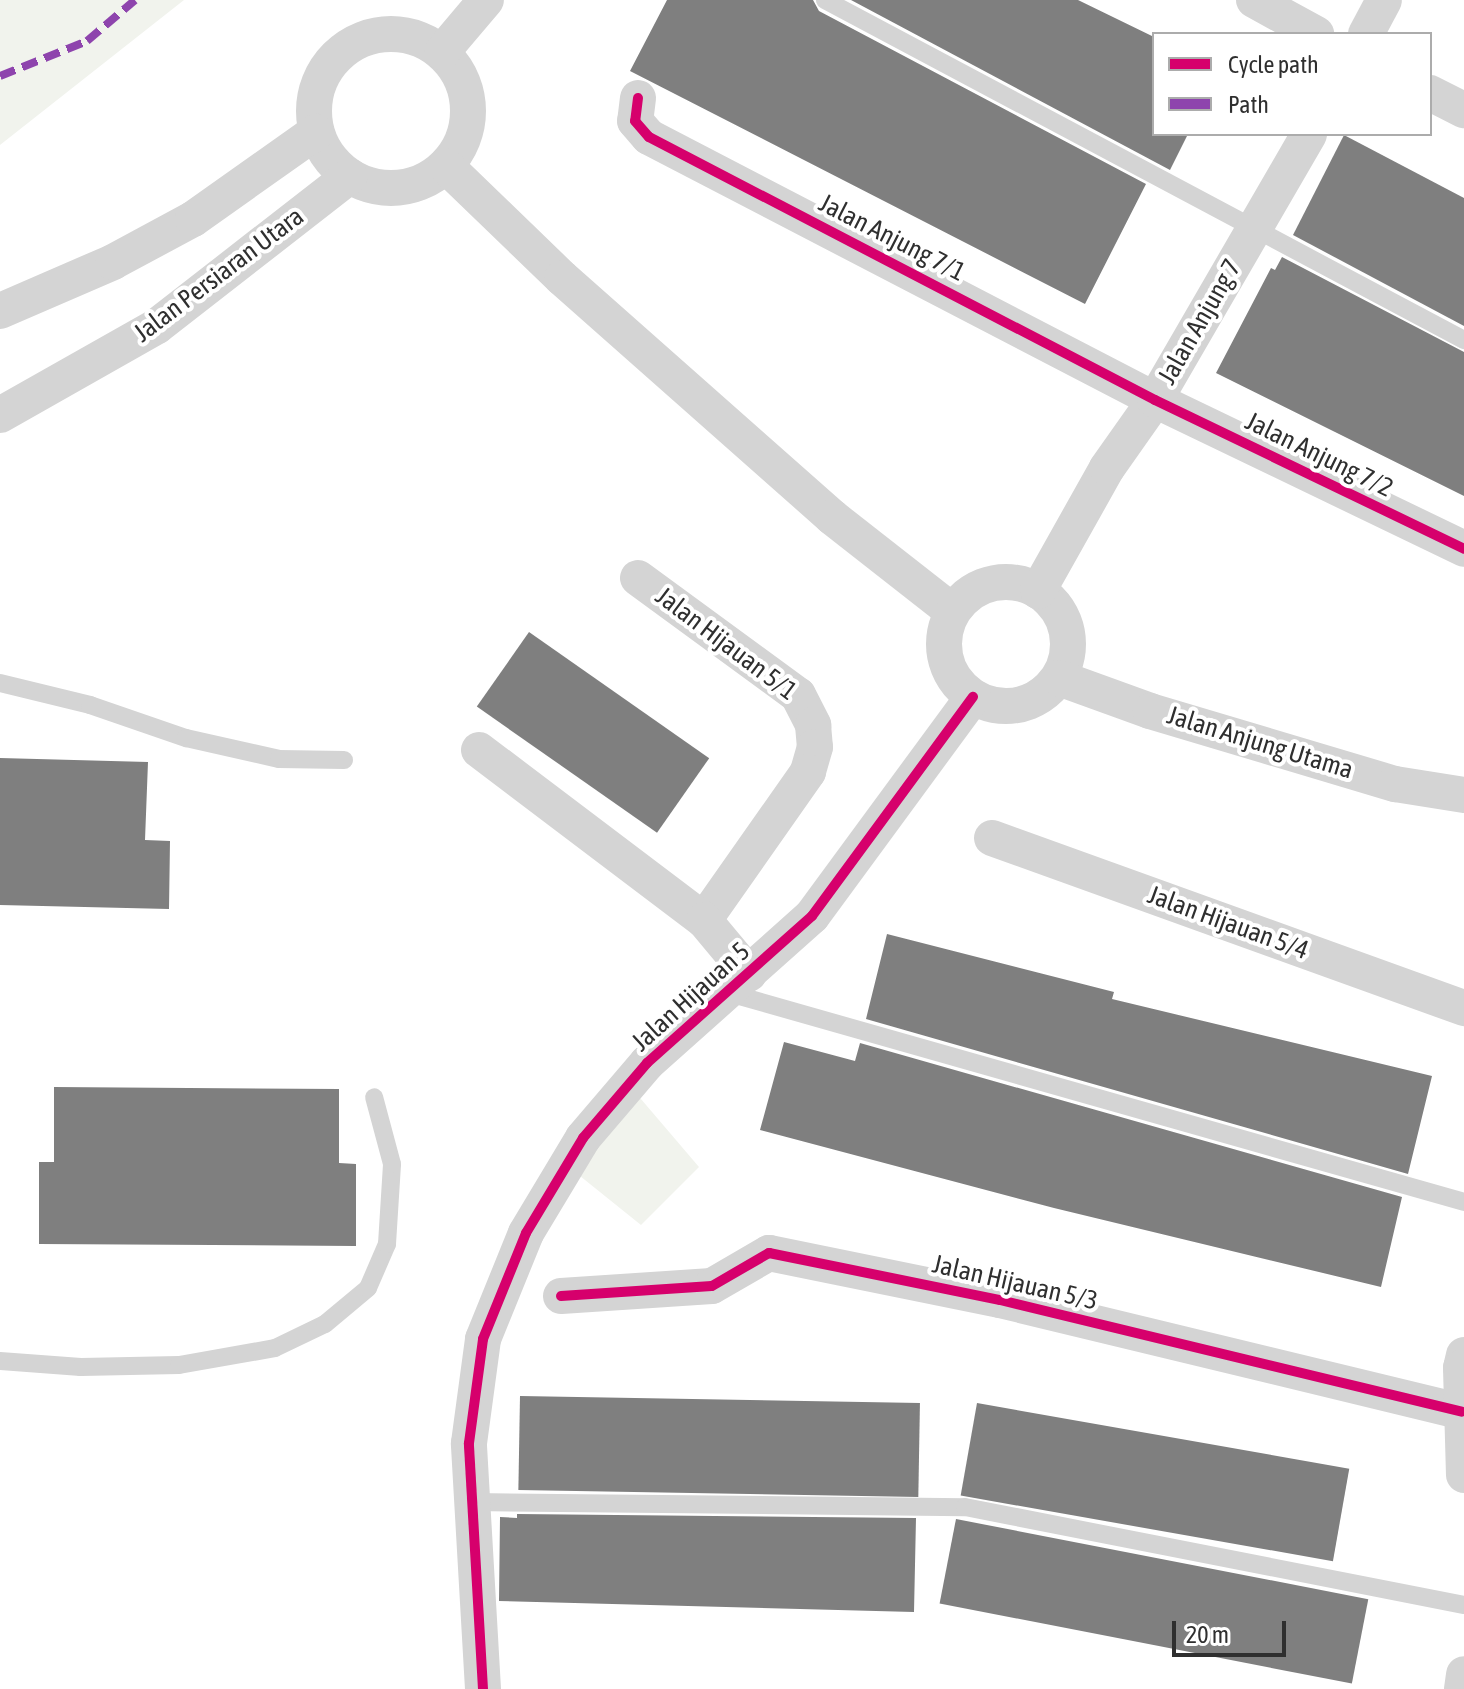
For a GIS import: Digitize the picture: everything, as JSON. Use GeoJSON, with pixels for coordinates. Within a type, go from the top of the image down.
{"type":"FeatureCollection","features":[{"type":"Feature","properties":{"kind":"street"},"geometry":{"type":"LineString","coordinates":[[442,52],[486,0]]}},
{"type":"Feature","properties":{"kind":"street"},"geometry":{"type":"LineString","coordinates":[[1254,0],[1312,32]]}},
{"type":"Feature","properties":{"kind":"street"},"geometry":{"type":"LineString","coordinates":[[1367,32],[1384,0]]}},
{"type":"Feature","properties":{"kind":"street"},"geometry":{"type":"LineString","coordinates":[[389,33],[417,37],[442,52],[459,71],[468,95],[469,121],[461,145],[446,166],[424,181],[400,187],[374,186],[350,176],[329,157],[316,132],[313,104],[321,77],[337,54],[361,39],[389,33]]}},
{"type":"Feature","properties":{"kind":"street"},"geometry":{"type":"LineString","coordinates":[[1432,94],[1464,110]]}},
{"type":"Feature","properties":{"kind":"street","name":"Jalan Anjung 7/1"},"geometry":{"type":"LineString","coordinates":[[638,98],[635,121],[649,137],[1155,400]]}},
{"type":"Feature","properties":{"kind":"street"},"geometry":{"type":"LineString","coordinates":[[0,311],[113,262],[193,219],[316,132]]}},
{"type":"Feature","properties":{"kind":"street","name":"Jalan Anjung 7"},"geometry":{"type":"LineString","coordinates":[[1038,591],[1107,468],[1155,400],[1308,136]]}},
{"type":"Feature","properties":{"kind":"street"},"geometry":{"type":"LineString","coordinates":[[446,166],[562,278],[832,517],[952,611]]}},
{"type":"Feature","properties":{"kind":"street","name":"Jalan Persiaran Utara"},"geometry":{"type":"LineString","coordinates":[[0,415],[157,326],[350,176]]}},
{"type":"Feature","properties":{"kind":"street","name":"Jalan Anjung 7/2"},"geometry":{"type":"LineString","coordinates":[[1155,400],[1464,549]]}},
{"type":"Feature","properties":{"kind":"street","name":"Jalan Hijauan 5/1"},"geometry":{"type":"LineString","coordinates":[[638,578],[798,695],[813,725],[815,747],[808,772],[704,920]]}},
{"type":"Feature","properties":{"kind":"street"},"geometry":{"type":"LineString","coordinates":[[1007,582],[1038,591],[1051,601],[1067,630],[1069,646],[1059,678],[1035,699],[1020,705],[988,704],[973,697],[960,687],[945,659],[944,634],[952,611],[963,598],[991,583],[1007,582]]}},
{"type":"Feature","properties":{"kind":"street","name":"Jalan Anjung Utama"},"geometry":{"type":"LineString","coordinates":[[1059,678],[1150,711],[1395,784],[1464,795]]}},
{"type":"Feature","properties":{"kind":"street","name":"Jalan Hijauan 5"},"geometry":{"type":"LineString","coordinates":[[483,1689],[469,1443],[483,1339],[526,1233],[583,1138],[647,1063],[812,916],[973,697]]}},
{"type":"Feature","properties":{"kind":"street"},"geometry":{"type":"LineString","coordinates":[[479,750],[704,920],[739,984]]}},
{"type":"Feature","properties":{"kind":"street","name":"Jalan Hijauan 5/4"},"geometry":{"type":"LineString","coordinates":[[992,838],[1464,1008]]}},
{"type":"Feature","properties":{"kind":"street","name":"Jalan Hijauan 5/3"},"geometry":{"type":"LineString","coordinates":[[561,1296],[712,1286],[769,1253],[1000,1300],[1462,1412]]}},
{"type":"Feature","properties":{"kind":"street"},"geometry":{"type":"LineString","coordinates":[[1464,1355],[1464,1475]]}},
{"type":"Feature","properties":{"kind":"street"},"geometry":{"type":"LineString","coordinates":[[1462,1689],[1464,1674]]}},
{"type":"Feature","properties":{"kind":"lane"},"geometry":{"type":"LineString","coordinates":[[825,0],[1464,340]]}},
{"type":"Feature","properties":{"kind":"lane"},"geometry":{"type":"LineString","coordinates":[[0,683],[90,705],[217,745],[279,759],[344,760]]}},
{"type":"Feature","properties":{"kind":"lane"},"geometry":{"type":"LineString","coordinates":[[739,984],[1464,1202]]}},
{"type":"Feature","properties":{"kind":"lane"},"geometry":{"type":"LineString","coordinates":[[0,1361],[81,1367],[179,1365],[275,1348],[325,1324],[368,1288],[387,1244],[392,1164],[374,1097]]}},
{"type":"Feature","properties":{"kind":"lane"},"geometry":{"type":"LineString","coordinates":[[472,1502],[965,1507],[1464,1605]]}},
{"type":"Feature","properties":{"kind":"shaded area"},"geometry":{"type":"Polygon","coordinates":[[[0,0],[184,0],[0,145],[0,0]]]}},
{"type":"Feature","properties":{"kind":"shaded area"},"geometry":{"type":"Polygon","coordinates":[[[629,1085],[699,1167],[641,1225],[580,1176],[629,1085]]]}},
{"type":"Feature","properties":{"kind":"building"},"geometry":{"type":"Polygon","coordinates":[[[667,0],[813,0],[819,11],[1146,184],[1085,304],[630,71],[667,0]]]}},
{"type":"Feature","properties":{"kind":"building"},"geometry":{"type":"Polygon","coordinates":[[[851,0],[1078,0],[1152,36],[1152,136],[1187,136],[1170,170],[851,0]]]}},
{"type":"Feature","properties":{"kind":"building"},"geometry":{"type":"Polygon","coordinates":[[[1343,136],[1464,198],[1464,326],[1293,235],[1343,136]]]}},
{"type":"Feature","properties":{"kind":"building"},"geometry":{"type":"Polygon","coordinates":[[[1282,257],[1464,352],[1464,496],[1216,373],[1271,268],[1275,270],[1282,257]]]}},
{"type":"Feature","properties":{"kind":"building"},"geometry":{"type":"Polygon","coordinates":[[[529,632],[709,758],[657,833],[477,707],[529,632]]]}},
{"type":"Feature","properties":{"kind":"building"},"geometry":{"type":"Polygon","coordinates":[[[0,758],[148,762],[145,840],[170,841],[169,909],[0,905],[0,758]]]}},
{"type":"Feature","properties":{"kind":"building"},"geometry":{"type":"Polygon","coordinates":[[[887,934],[1114,992],[1112,999],[1432,1076],[1408,1174],[866,1019],[887,934]]]}},
{"type":"Feature","properties":{"kind":"building"},"geometry":{"type":"Polygon","coordinates":[[[784,1042],[855,1061],[860,1043],[1402,1197],[1381,1287],[1054,1208],[760,1130],[784,1042]]]}},
{"type":"Feature","properties":{"kind":"building"},"geometry":{"type":"Polygon","coordinates":[[[54,1087],[339,1089],[339,1163],[356,1164],[356,1246],[39,1244],[39,1162],[54,1162],[54,1087]]]}},
{"type":"Feature","properties":{"kind":"building"},"geometry":{"type":"Polygon","coordinates":[[[520,1396],[920,1403],[918,1497],[518,1490],[520,1396]]]}},
{"type":"Feature","properties":{"kind":"building"},"geometry":{"type":"Polygon","coordinates":[[[977,1403],[1349,1469],[1333,1561],[961,1496],[977,1403]]]}},
{"type":"Feature","properties":{"kind":"building"},"geometry":{"type":"Polygon","coordinates":[[[517,1514],[916,1518],[914,1612],[499,1601],[500,1517],[517,1518],[517,1514]]]}},
{"type":"Feature","properties":{"kind":"building"},"geometry":{"type":"Polygon","coordinates":[[[956,1519],[1368,1599],[1352,1684],[940,1603],[956,1519]]]}},
{"type":"Feature","properties":{"kind":"marked path"},"geometry":{"type":"LineString","coordinates":[[0,76],[87,41],[135,0]]}},
{"type":"Feature","properties":{"kind":"cycle path"},"geometry":{"type":"LineString","coordinates":[[638,98],[635,121],[649,137],[1155,400],[1464,549]]}},
{"type":"Feature","properties":{"kind":"cycle path"},"geometry":{"type":"LineString","coordinates":[[483,1689],[469,1443],[483,1339],[526,1233],[583,1138],[647,1063],[812,916],[973,697]]}},
{"type":"Feature","properties":{"kind":"cycle path"},"geometry":{"type":"LineString","coordinates":[[561,1296],[712,1286],[769,1253],[1000,1300],[1462,1412]]}}]}
